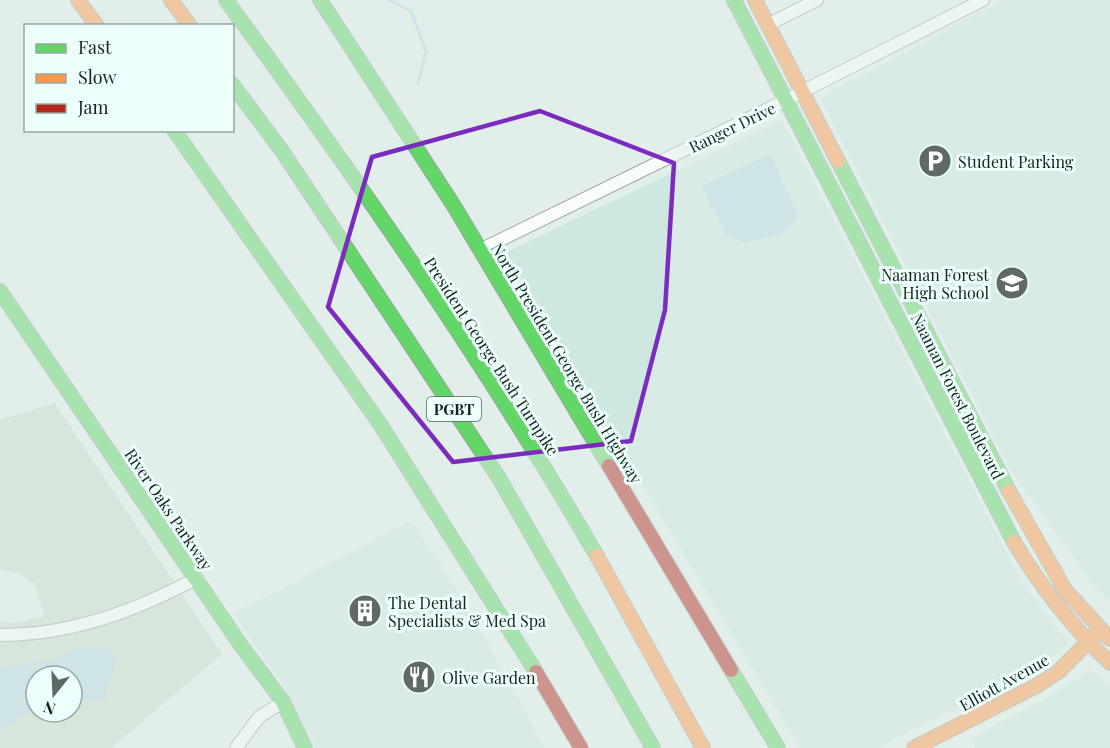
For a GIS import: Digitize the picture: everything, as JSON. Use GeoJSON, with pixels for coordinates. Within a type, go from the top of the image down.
{"type":"FeatureCollection","features":[{"type":"Feature","properties":{"kind":"main road"},"geometry":{"type":"LineString","coordinates":[[78,0],[96,24]]}},
{"type":"Feature","properties":{"kind":"main road"},"geometry":{"type":"LineString","coordinates":[[171,0],[189,24]]}},
{"type":"Feature","properties":{"kind":"main road","name":"President George Bush Turnpike"},"geometry":{"type":"LineString","coordinates":[[226,0],[347,165],[488,377],[610,579],[703,748]]}},
{"type":"Feature","properties":{"kind":"main road","name":"North President George Bush Highway"},"geometry":{"type":"LineString","coordinates":[[320,0],[454,206],[778,748]]}},
{"type":"Feature","properties":{"kind":"main road","name":"Naaman Forest Boulevard"},"geometry":{"type":"LineString","coordinates":[[734,0],[1032,574],[1049,598],[1088,643],[1110,663]]}},
{"type":"Feature","properties":{"kind":"main road","name":"Naaman Forest Boulevard"},"geometry":{"type":"LineString","coordinates":[[755,0],[1010,495],[1065,590],[1105,635]]}},
{"type":"Feature","properties":{"kind":"main road","name":"PGBT"},"geometry":{"type":"LineString","coordinates":[[234,87],[282,151],[499,478],[653,748]]}},
{"type":"Feature","properties":{"kind":"main road"},"geometry":{"type":"LineString","coordinates":[[175,132],[380,424],[552,697],[581,748]]}},
{"type":"Feature","properties":{"kind":"main road","name":"River Oaks Parkway"},"geometry":{"type":"LineString","coordinates":[[0,291],[240,644],[283,702],[305,748]]}},
{"type":"Feature","properties":{"kind":"main road"},"geometry":{"type":"LineString","coordinates":[[993,501],[1010,495]]}},
{"type":"Feature","properties":{"kind":"main road","name":"Elliott Avenue"},"geometry":{"type":"LineString","coordinates":[[914,748],[1038,685],[1059,672],[1088,643],[1105,635]]}},
{"type":"Feature","properties":{"kind":"street"},"geometry":{"type":"LineString","coordinates":[[767,25],[817,0]]}},
{"type":"Feature","properties":{"kind":"street","name":"Ranger Drive"},"geometry":{"type":"LineString","coordinates":[[480,250],[983,0]]}},
{"type":"Feature","properties":{"kind":"street"},"geometry":{"type":"LineString","coordinates":[[0,635],[22,635],[69,628],[113,616],[146,604],[197,578]]}},
{"type":"Feature","properties":{"kind":"street"},"geometry":{"type":"LineString","coordinates":[[236,748],[260,717],[283,702]]}},
{"type":"Feature","properties":{"kind":"highlighted area"},"geometry":{"type":"Polygon","coordinates":[[[540,111],[674,163],[665,310],[631,441],[453,462],[328,307],[372,157],[540,111]]]}},
{"type":"Feature","properties":{"kind":"shaded area","name":"Naaman Forest High School"},"geometry":{"type":"Polygon","coordinates":[[[1003,0],[1110,0],[1110,600],[1093,584],[1009,468],[820,98],[1003,0]]]}},
{"type":"Feature","properties":{"kind":"shaded area"},"geometry":{"type":"Polygon","coordinates":[[[782,120],[1022,582],[1068,643],[1048,661],[879,748],[800,748],[503,254],[782,120]]]}},
{"type":"Feature","properties":{"kind":"shaded area"},"geometry":{"type":"Polygon","coordinates":[[[55,403],[222,654],[111,748],[0,748],[0,622],[16,623],[44,616],[35,584],[17,572],[0,569],[0,420],[55,403]]]}},
{"type":"Feature","properties":{"kind":"shaded area"},"geometry":{"type":"Polygon","coordinates":[[[412,521],[468,608],[545,748],[316,748],[284,687],[233,613],[412,521]]]}},
{"type":"Feature","properties":{"kind":"shaded area"},"geometry":{"type":"Polygon","coordinates":[[[1091,669],[1110,686],[1110,748],[975,748],[971,739],[1060,690],[1091,669]]]}},
{"type":"Feature","properties":{"kind":"water"},"geometry":{"type":"Polygon","coordinates":[[[770,154],[799,217],[781,234],[744,243],[726,235],[701,186],[770,154]]]}},
{"type":"Feature","properties":{"kind":"water"},"geometry":{"type":"Polygon","coordinates":[[[83,647],[108,648],[117,661],[105,693],[107,701],[84,701],[84,664],[28,664],[56,660],[69,650],[83,647]]]}},
{"type":"Feature","properties":{"kind":"water"},"geometry":{"type":"Polygon","coordinates":[[[24,665],[24,715],[0,730],[0,668],[24,665]]]}},
{"type":"Feature","properties":{"kind":"waterway"},"geometry":{"type":"LineString","coordinates":[[389,0],[411,11],[426,51],[418,84]]}},
{"type":"Feature","properties":{"kind":"traffic: fast"},"geometry":{"type":"LineString","coordinates":[[226,0],[419,273],[510,413],[597,556]]}},
{"type":"Feature","properties":{"kind":"traffic: fast"},"geometry":{"type":"LineString","coordinates":[[320,0],[454,206],[609,466]]}},
{"type":"Feature","properties":{"kind":"traffic: fast"},"geometry":{"type":"LineString","coordinates":[[734,0],[1014,542]]}},
{"type":"Feature","properties":{"kind":"traffic: fast"},"geometry":{"type":"LineString","coordinates":[[234,87],[282,151],[499,478],[653,748]]}},
{"type":"Feature","properties":{"kind":"traffic: fast"},"geometry":{"type":"LineString","coordinates":[[175,132],[380,424],[536,672]]}},
{"type":"Feature","properties":{"kind":"traffic: fast"},"geometry":{"type":"LineString","coordinates":[[838,161],[1009,491]]}},
{"type":"Feature","properties":{"kind":"traffic: fast"},"geometry":{"type":"LineString","coordinates":[[0,291],[240,644],[283,702],[305,748]]}},
{"type":"Feature","properties":{"kind":"traffic: fast"},"geometry":{"type":"LineString","coordinates":[[731,670],[778,748]]}},
{"type":"Feature","properties":{"kind":"traffic: slow"},"geometry":{"type":"LineString","coordinates":[[78,0],[96,24]]}},
{"type":"Feature","properties":{"kind":"traffic: slow"},"geometry":{"type":"LineString","coordinates":[[171,0],[189,24]]}},
{"type":"Feature","properties":{"kind":"traffic: slow"},"geometry":{"type":"LineString","coordinates":[[755,0],[838,161]]}},
{"type":"Feature","properties":{"kind":"traffic: slow"},"geometry":{"type":"LineString","coordinates":[[1009,491],[1065,590],[1110,639]]}},
{"type":"Feature","properties":{"kind":"traffic: slow"},"geometry":{"type":"LineString","coordinates":[[1014,542],[1058,606],[1110,663]]}},
{"type":"Feature","properties":{"kind":"traffic: slow"},"geometry":{"type":"LineString","coordinates":[[597,556],[703,748]]}},
{"type":"Feature","properties":{"kind":"traffic: slow"},"geometry":{"type":"LineString","coordinates":[[914,748],[1038,685],[1058,672],[1095,635]]}},
{"type":"Feature","properties":{"kind":"traffic: jam"},"geometry":{"type":"LineString","coordinates":[[609,466],[731,670]]}},
{"type":"Feature","properties":{"kind":"traffic: jam"},"geometry":{"type":"LineString","coordinates":[[536,672],[581,748]]}},
{"type":"Feature","properties":{"kind":"place","name":"Student Parking"},"geometry":{"type":"Point","coordinates":[935,161]}},
{"type":"Feature","properties":{"kind":"place","name":"Naaman Forest High School"},"geometry":{"type":"Point","coordinates":[1012,283]}},
{"type":"Feature","properties":{"kind":"place","name":"The Dental Specialists & Med Spa"},"geometry":{"type":"Point","coordinates":[365,611]}},
{"type":"Feature","properties":{"kind":"place","name":"Olive Garden"},"geometry":{"type":"Point","coordinates":[419,677]}}]}
